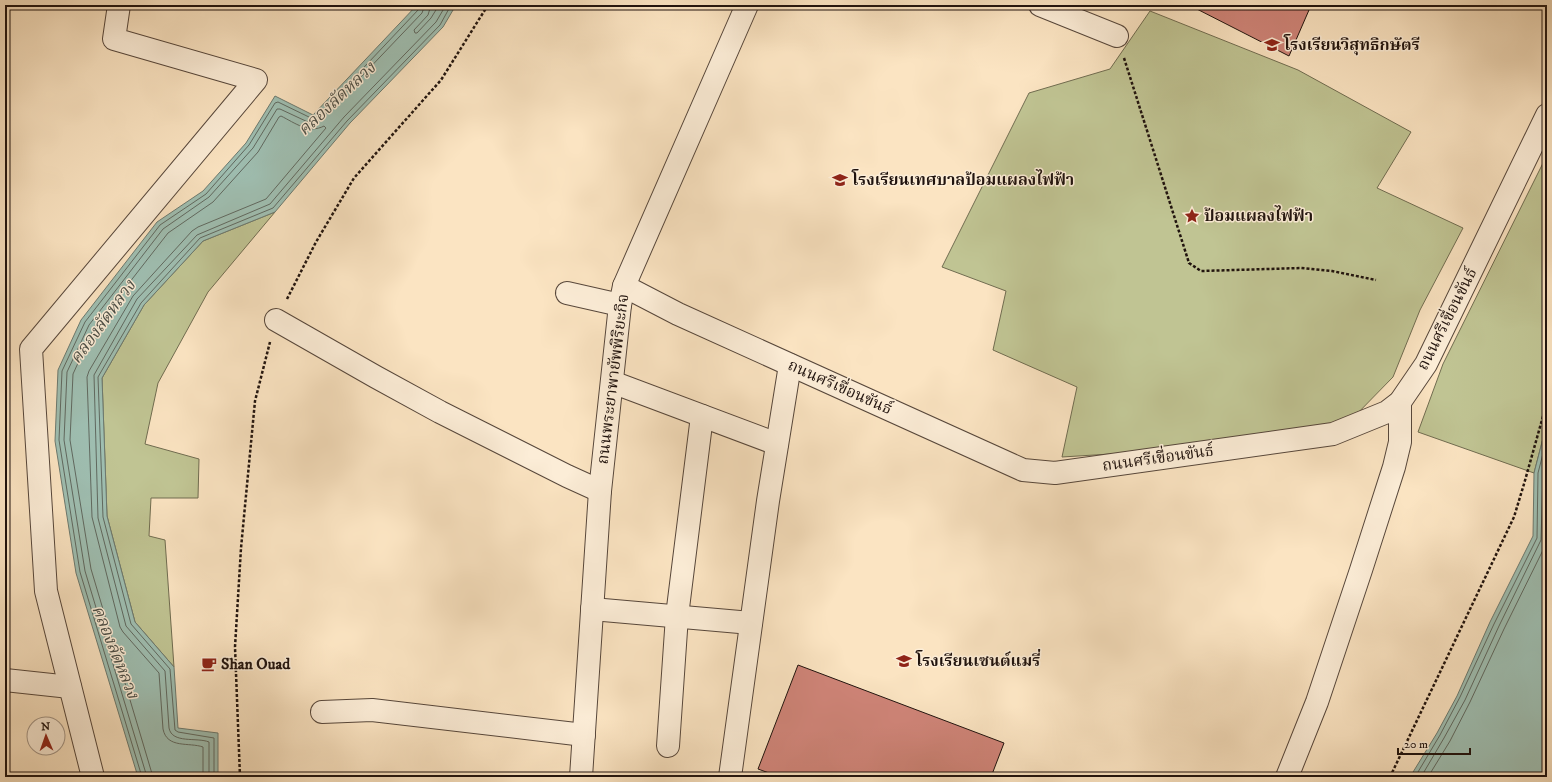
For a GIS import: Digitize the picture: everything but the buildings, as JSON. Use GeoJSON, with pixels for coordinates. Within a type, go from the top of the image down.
{"type":"FeatureCollection","features":[{"type":"Feature","properties":{"kind":"street"},"geometry":{"type":"LineString","coordinates":[[93,777],[46,591],[31,349],[256,80],[114,39],[119,5]]}},
{"type":"Feature","properties":{"kind":"street","name":"ถนนพระยาพายัพพิริยะกิจ"},"geometry":{"type":"LineString","coordinates":[[581,777],[600,491],[622,296],[747,5]]}},
{"type":"Feature","properties":{"kind":"street"},"geometry":{"type":"LineString","coordinates":[[1040,5],[1117,36]]}},
{"type":"Feature","properties":{"kind":"street","name":"ถนนศรีเขื่อนขันธ์"},"geometry":{"type":"LineString","coordinates":[[567,293],[622,296],[678,314],[1023,470],[1054,472],[1333,434],[1387,412],[1400,402],[1426,364],[1547,115]]}},
{"type":"Feature","properties":{"kind":"street"},"geometry":{"type":"LineString","coordinates":[[276,320],[440,412],[600,491]]}},
{"type":"Feature","properties":{"kind":"street"},"geometry":{"type":"LineString","coordinates":[[730,777],[751,622],[790,365]]}},
{"type":"Feature","properties":{"kind":"street"},"geometry":{"type":"LineString","coordinates":[[612,382],[777,444]]}},
{"type":"Feature","properties":{"kind":"street"},"geometry":{"type":"LineString","coordinates":[[1287,777],[1317,702],[1394,468],[1400,442],[1400,402]]}},
{"type":"Feature","properties":{"kind":"street"},"geometry":{"type":"LineString","coordinates":[[668,746],[677,616],[702,416]]}},
{"type":"Feature","properties":{"kind":"street"},"geometry":{"type":"LineString","coordinates":[[592,609],[751,622]]}},
{"type":"Feature","properties":{"kind":"street"},"geometry":{"type":"LineString","coordinates":[[5,680],[70,687]]}},
{"type":"Feature","properties":{"kind":"street"},"geometry":{"type":"LineString","coordinates":[[322,712],[372,710],[584,735]]}},
{"type":"Feature","properties":{"kind":"path"},"geometry":{"type":"LineString","coordinates":[[240,777],[235,647],[240,548],[255,401],[276,320],[316,242],[354,178],[441,80],[488,5]]}},
{"type":"Feature","properties":{"kind":"path"},"geometry":{"type":"LineString","coordinates":[[1117,36],[1189,263],[1201,271],[1300,268],[1332,270],[1376,280]]}},
{"type":"Feature","properties":{"kind":"path"},"geometry":{"type":"LineString","coordinates":[[1390,777],[1514,517],[1547,402]]}},
{"type":"Feature","properties":{"kind":"green space"},"geometry":{"type":"Polygon","coordinates":[[[1150,11],[1298,70],[1411,132],[1377,188],[1463,228],[1420,310],[1393,377],[1350,421],[1175,450],[1062,457],[1077,387],[993,350],[1006,291],[942,267],[1029,93],[1110,69],[1150,11]]]}},
{"type":"Feature","properties":{"kind":"green space"},"geometry":{"type":"Polygon","coordinates":[[[1547,155],[1547,423],[1534,473],[1418,432],[1443,364],[1547,155]]]}},
{"type":"Feature","properties":{"kind":"green space"},"geometry":{"type":"Polygon","coordinates":[[[275,212],[208,292],[158,383],[145,444],[199,459],[198,498],[151,498],[149,536],[165,540],[174,667],[135,622],[107,516],[102,378],[144,305],[203,241],[275,212]]]}},
{"type":"Feature","properties":{"kind":"water","name":"คลองลัดหลวง"},"geometry":{"type":"Polygon","coordinates":[[[417,5],[456,5],[443,27],[350,123],[275,212],[203,241],[144,305],[102,378],[107,516],[135,622],[174,667],[178,728],[218,733],[218,777],[138,777],[76,573],[55,441],[58,370],[81,320],[157,222],[203,191],[246,143],[275,96],[313,115],[417,5]]]}},
{"type":"Feature","properties":{"kind":"water"},"geometry":{"type":"Polygon","coordinates":[[[1547,423],[1547,777],[1410,777],[1437,733],[1457,696],[1490,622],[1533,536],[1534,473],[1547,423]]]}},
{"type":"Feature","properties":{"kind":"place","name":"โรงเรียนวิสุทธิกษัตรี"},"geometry":{"type":"Point","coordinates":[1272,45]}},
{"type":"Feature","properties":{"kind":"place","name":"โรงเรียนเทศบาลป้อมแผลงไฟฟ้า"},"geometry":{"type":"Point","coordinates":[840,180]}},
{"type":"Feature","properties":{"kind":"place","name":"ป้อมแผลงไฟฟ้า"},"geometry":{"type":"Point","coordinates":[1192,216]}},
{"type":"Feature","properties":{"kind":"place","name":"โรงเรียนเซนต์แมรี่"},"geometry":{"type":"Point","coordinates":[904,661]}},
{"type":"Feature","properties":{"kind":"place","name":"Shan Ouad"},"geometry":{"type":"Point","coordinates":[209,664]}}]}
